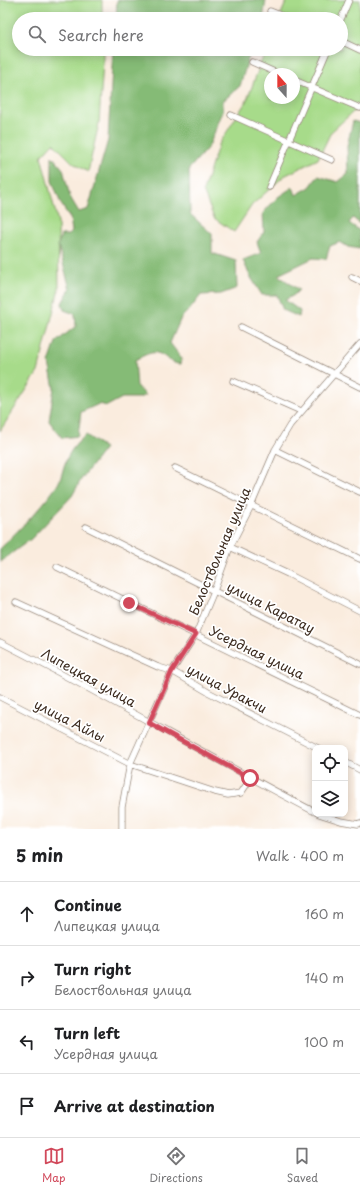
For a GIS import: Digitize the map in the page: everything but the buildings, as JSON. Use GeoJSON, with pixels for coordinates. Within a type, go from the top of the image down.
{"type":"FeatureCollection","features":[{"type":"Feature","properties":{"kind":"street"},"geometry":{"type":"LineString","coordinates":[[344,12],[349,0]]}},
{"type":"Feature","properties":{"kind":"street"},"geometry":{"type":"LineString","coordinates":[[270,10],[274,12]]}},
{"type":"Feature","properties":{"kind":"street"},"geometry":{"type":"LineString","coordinates":[[348,45],[360,50]]}},
{"type":"Feature","properties":{"kind":"street"},"geometry":{"type":"LineString","coordinates":[[269,187],[325,56]]}},
{"type":"Feature","properties":{"kind":"street"},"geometry":{"type":"LineString","coordinates":[[252,62],[266,68]]}},
{"type":"Feature","properties":{"kind":"street"},"geometry":{"type":"LineString","coordinates":[[300,83],[360,108]]}},
{"type":"Feature","properties":{"kind":"street"},"geometry":{"type":"LineString","coordinates":[[231,115],[332,160]]}},
{"type":"Feature","properties":{"kind":"street"},"geometry":{"type":"LineString","coordinates":[[352,277],[360,281]]}},
{"type":"Feature","properties":{"kind":"street"},"geometry":{"type":"LineString","coordinates":[[241,327],[360,387]]}},
{"type":"Feature","properties":{"kind":"street","name":"Белоствольная улица"},"geometry":{"type":"LineString","coordinates":[[122,829],[122,807],[130,764],[172,671],[196,634],[230,547],[251,506],[275,450],[290,425],[301,411],[360,344]]}},
{"type":"Feature","properties":{"kind":"street"},"geometry":{"type":"LineString","coordinates":[[233,381],[301,411]]}},
{"type":"Feature","properties":{"kind":"street"},"geometry":{"type":"LineString","coordinates":[[275,450],[360,492]]}},
{"type":"Feature","properties":{"kind":"street"},"geometry":{"type":"LineString","coordinates":[[175,468],[360,559]]}},
{"type":"Feature","properties":{"kind":"street","name":"улица Каратау"},"geometry":{"type":"LineString","coordinates":[[86,527],[360,664]]}},
{"type":"Feature","properties":{"kind":"street"},"geometry":{"type":"LineString","coordinates":[[230,547],[288,574],[360,611]]}},
{"type":"Feature","properties":{"kind":"street","name":"Усердная улица"},"geometry":{"type":"LineString","coordinates":[[57,567],[360,715]]}},
{"type":"Feature","properties":{"kind":"street","name":"улица Уракчи"},"geometry":{"type":"LineString","coordinates":[[16,602],[158,667],[172,671],[208,692],[312,745]]}},
{"type":"Feature","properties":{"kind":"street","name":"Липецкая улица"},"geometry":{"type":"LineString","coordinates":[[0,642],[36,660],[149,723],[312,810]]}},
{"type":"Feature","properties":{"kind":"street","name":"улица Айлы"},"geometry":{"type":"LineString","coordinates":[[0,696],[130,764],[197,787],[228,795],[241,793],[250,778]]}},
{"type":"Feature","properties":{"kind":"street"},"geometry":{"type":"LineString","coordinates":[[348,764],[360,770]]}},
{"type":"Feature","properties":{"kind":"street"},"geometry":{"type":"LineString","coordinates":[[328,817],[359,824]]}},
{"type":"Feature","properties":{"kind":"green space"},"geometry":{"type":"Polygon","coordinates":[[[0,0],[102,0],[102,12],[12,12],[12,56],[103,56],[103,62],[99,123],[88,172],[73,163],[53,143],[41,156],[58,222],[59,289],[38,372],[0,431],[0,0]]]}},
{"type":"Feature","properties":{"kind":"green space"},"geometry":{"type":"Polygon","coordinates":[[[117,0],[266,0],[264,12],[116,12],[117,0]]]}},
{"type":"Feature","properties":{"kind":"green space"},"geometry":{"type":"Polygon","coordinates":[[[287,0],[360,0],[360,109],[353,112],[331,132],[318,159],[284,176],[252,205],[234,232],[214,218],[203,191],[218,146],[247,100],[263,56],[348,56],[348,12],[282,12],[287,0]]]}},
{"type":"Feature","properties":{"kind":"green space"},"geometry":{"type":"Polygon","coordinates":[[[113,56],[249,56],[240,86],[223,101],[223,111],[209,146],[189,169],[190,214],[212,234],[212,253],[236,261],[237,288],[221,294],[201,295],[181,318],[170,343],[182,359],[181,364],[174,363],[160,354],[155,353],[135,360],[137,387],[146,395],[139,398],[122,398],[107,406],[99,404],[81,412],[78,436],[62,438],[49,421],[54,388],[49,363],[56,342],[76,326],[75,314],[64,310],[62,303],[70,289],[58,245],[61,235],[68,235],[72,231],[70,218],[61,204],[52,181],[52,156],[63,169],[70,197],[79,212],[88,209],[108,140],[113,56]]]}},
{"type":"Feature","properties":{"kind":"green space"},"geometry":{"type":"Polygon","coordinates":[[[353,121],[360,123],[360,224],[353,218],[349,223],[360,231],[360,249],[348,247],[340,242],[330,246],[326,259],[313,258],[278,275],[299,290],[285,300],[300,311],[299,317],[283,310],[277,295],[262,295],[250,276],[243,260],[261,253],[257,242],[264,232],[263,213],[278,197],[293,187],[296,195],[310,187],[318,176],[338,182],[348,174],[347,146],[353,121]]]}},
{"type":"Feature","properties":{"kind":"green space"},"geometry":{"type":"Polygon","coordinates":[[[86,435],[105,448],[82,478],[72,496],[31,539],[0,562],[0,549],[50,495],[60,481],[70,453],[86,435]]]}},
{"type":"Feature","properties":{"kind":"route"},"geometry":{"type":"LineString","coordinates":[[129,603],[196,634],[172,671],[149,723],[250,778]]}}]}
